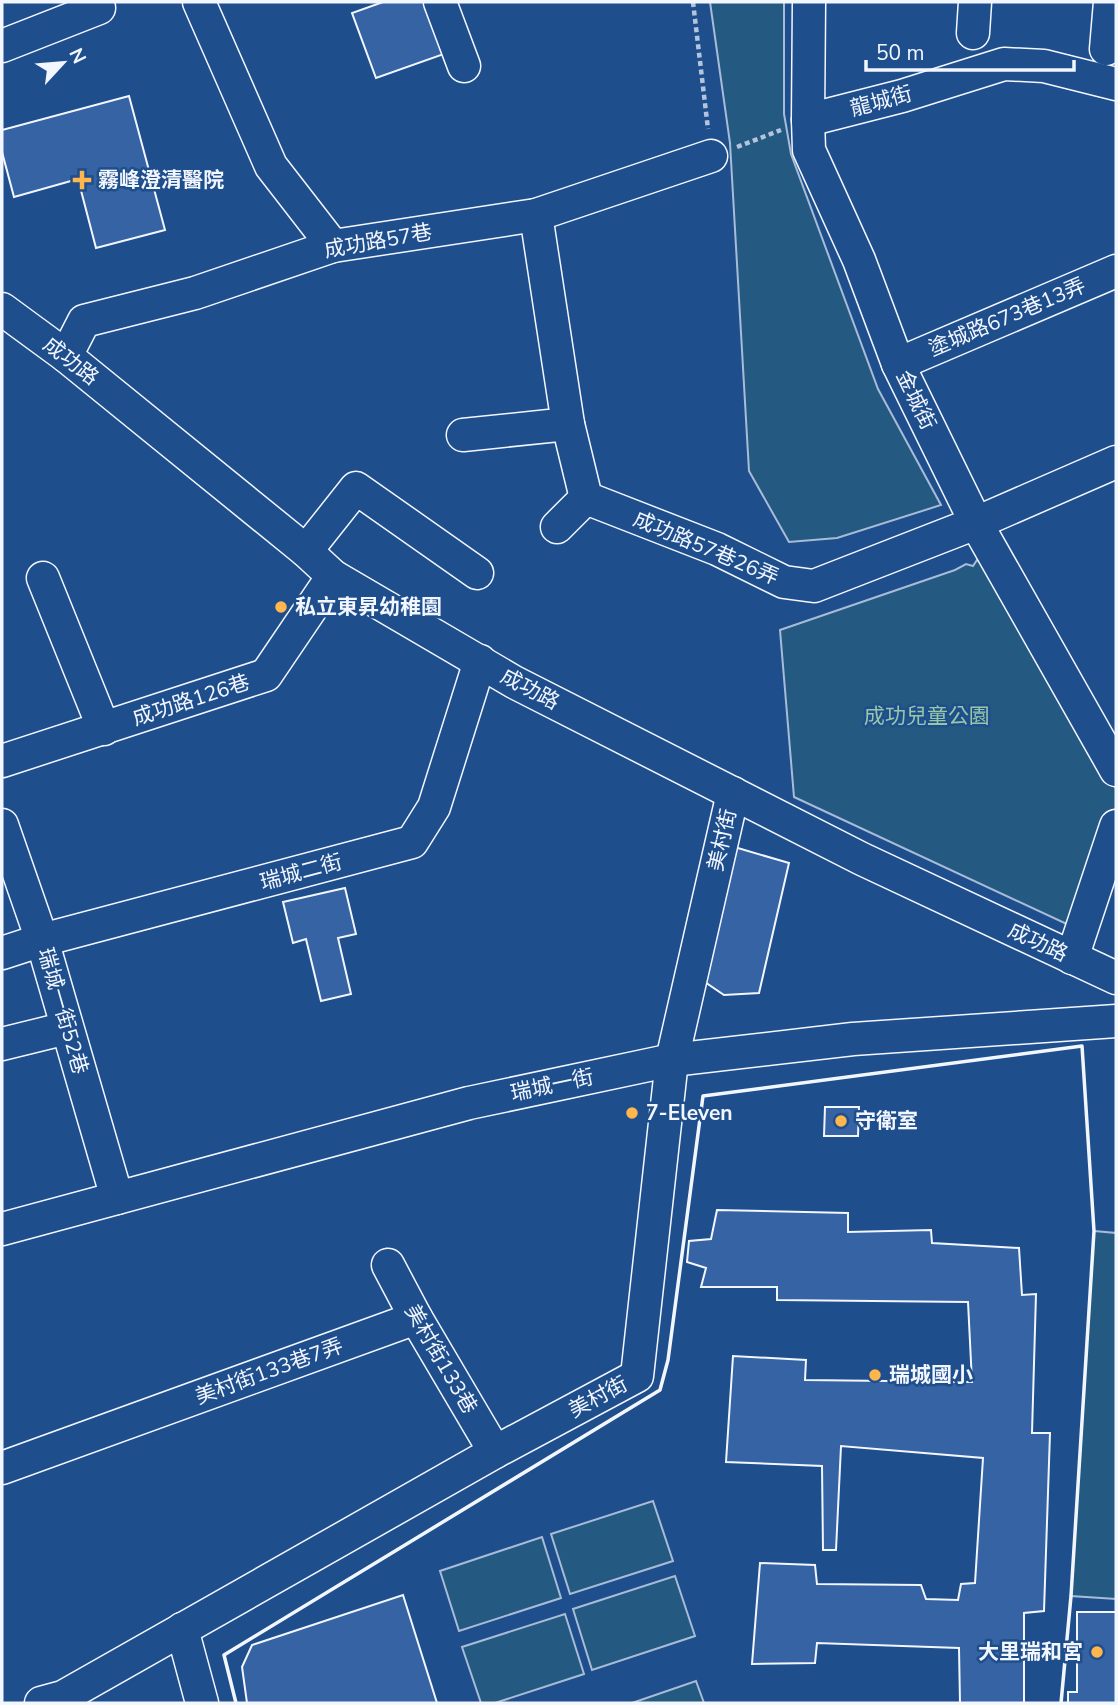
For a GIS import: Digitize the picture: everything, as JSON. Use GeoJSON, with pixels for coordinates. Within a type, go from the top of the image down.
{"type":"FeatureCollection","features":[{"type":"Feature","properties":{"kind":"street"},"geometry":{"type":"LineString","coordinates":[[200,2],[271,166],[333,246]]}},
{"type":"Feature","properties":{"kind":"street"},"geometry":{"type":"LineString","coordinates":[[440,2],[464,66]]}},
{"type":"Feature","properties":{"kind":"street","name":"金城街"},"geometry":{"type":"LineString","coordinates":[[809,2],[809,150],[859,260],[898,363],[976,523],[1116,770]]}},
{"type":"Feature","properties":{"kind":"street"},"geometry":{"type":"LineString","coordinates":[[973,33],[975,2]]}},
{"type":"Feature","properties":{"kind":"street"},"geometry":{"type":"LineString","coordinates":[[1106,49],[1110,2]]}},
{"type":"Feature","properties":{"kind":"street"},"geometry":{"type":"LineString","coordinates":[[2,46],[99,8]]}},
{"type":"Feature","properties":{"kind":"street","name":"龍城街"},"geometry":{"type":"LineString","coordinates":[[808,120],[902,96],[1004,64],[1044,66],[1116,84]]}},
{"type":"Feature","properties":{"kind":"street","name":"成功路57巷"},"geometry":{"type":"LineString","coordinates":[[66,356],[84,321],[195,293],[333,246],[536,215],[711,156]]}},
{"type":"Feature","properties":{"kind":"street"},"geometry":{"type":"LineString","coordinates":[[536,215],[568,424],[586,498],[557,527]]}},
{"type":"Feature","properties":{"kind":"street","name":"塗城路673巷13弄"},"geometry":{"type":"LineString","coordinates":[[898,363],[1116,271]]}},
{"type":"Feature","properties":{"kind":"street","name":"成功路"},"geometry":{"type":"LineString","coordinates":[[2,309],[66,356],[306,551],[333,576],[514,682],[862,859],[1116,978]]}},
{"type":"Feature","properties":{"kind":"street"},"geometry":{"type":"LineString","coordinates":[[463,435],[568,424]]}},
{"type":"Feature","properties":{"kind":"street","name":"成功路57巷26弄"},"geometry":{"type":"LineString","coordinates":[[586,498],[718,549],[783,582],[814,586],[976,523],[1116,462]]}},
{"type":"Feature","properties":{"kind":"street"},"geometry":{"type":"LineString","coordinates":[[306,551],[356,488],[477,573]]}},
{"type":"Feature","properties":{"kind":"street","name":"成功路126巷"},"geometry":{"type":"LineString","coordinates":[[2,761],[266,675],[333,576]]}},
{"type":"Feature","properties":{"kind":"street"},"geometry":{"type":"LineString","coordinates":[[43,578],[104,729]]}},
{"type":"Feature","properties":{"kind":"street","name":"瑞城二街"},"geometry":{"type":"LineString","coordinates":[[2,953],[412,842],[434,807],[480,661]]}},
{"type":"Feature","properties":{"kind":"street","name":"美村街"},"geometry":{"type":"LineString","coordinates":[[41,1703],[63,1697],[495,1452],[637,1376],[671,1060],[733,793]]}},
{"type":"Feature","properties":{"kind":"street","name":"瑞城一街52巷"},"geometry":{"type":"LineString","coordinates":[[2,825],[42,940],[117,1198]]}},
{"type":"Feature","properties":{"kind":"street"},"geometry":{"type":"LineString","coordinates":[[1072,958],[1116,826]]}},
{"type":"Feature","properties":{"kind":"street","name":"瑞城一街"},"geometry":{"type":"LineString","coordinates":[[2,1229],[469,1103],[671,1060],[853,1039],[1116,1021]]}},
{"type":"Feature","properties":{"kind":"street"},"geometry":{"type":"LineString","coordinates":[[2,1044],[67,1028]]}},
{"type":"Feature","properties":{"kind":"street","name":"美村街133巷"},"geometry":{"type":"LineString","coordinates":[[388,1265],[495,1452]]}},
{"type":"Feature","properties":{"kind":"street","name":"美村街133巷7弄"},"geometry":{"type":"LineString","coordinates":[[2,1468],[416,1318]]}},
{"type":"Feature","properties":{"kind":"street"},"geometry":{"type":"LineString","coordinates":[[182,1629],[202,1703]]}},
{"type":"Feature","properties":{"kind":"path"},"geometry":{"type":"LineString","coordinates":[[693,2],[711,156],[808,120]]}},
{"type":"Feature","properties":{"kind":"green space"},"geometry":{"type":"Polygon","coordinates":[[[710,2],[784,2],[784,114],[791,154],[878,389],[941,505],[837,538],[789,542],[749,471],[730,143],[710,2]]]}},
{"type":"Feature","properties":{"kind":"green space","name":"成功兒童公園"},"geometry":{"type":"Polygon","coordinates":[[[977,560],[1004,572],[1116,789],[1116,807],[1077,919],[1071,926],[794,797],[780,630],[966,564],[973,566],[977,560]]]}},
{"type":"Feature","properties":{"kind":"green space"},"geometry":{"type":"Polygon","coordinates":[[[1094,1231],[1116,1233],[1116,1599],[1071,1596],[1094,1231]]]}},
{"type":"Feature","properties":{"kind":"green space"},"geometry":{"type":"Polygon","coordinates":[[[653,1501],[673,1561],[570,1594],[551,1534],[653,1501]]]}},
{"type":"Feature","properties":{"kind":"green space"},"geometry":{"type":"Polygon","coordinates":[[[542,1537],[561,1598],[459,1631],[440,1571],[542,1537]]]}},
{"type":"Feature","properties":{"kind":"green space"},"geometry":{"type":"Polygon","coordinates":[[[675,1576],[695,1636],[592,1670],[573,1609],[675,1576]]]}},
{"type":"Feature","properties":{"kind":"green space"},"geometry":{"type":"Polygon","coordinates":[[[565,1614],[584,1674],[495,1703],[481,1703],[462,1647],[565,1614]]]}},
{"type":"Feature","properties":{"kind":"green space"},"geometry":{"type":"Polygon","coordinates":[[[696,1681],[704,1703],[632,1703],[696,1681]]]}},
{"type":"Feature","properties":{"kind":"building"},"geometry":{"type":"Polygon","coordinates":[[[383,2],[425,2],[444,54],[376,78],[352,13],[383,2]]]}},
{"type":"Feature","properties":{"kind":"building"},"geometry":{"type":"Polygon","coordinates":[[[129,96],[165,230],[96,248],[78,179],[14,197],[2,152],[2,130],[129,96]]]}},
{"type":"Feature","properties":{"kind":"building"},"geometry":{"type":"Polygon","coordinates":[[[731,846],[789,863],[759,993],[724,995],[702,980],[731,846]]]}},
{"type":"Feature","properties":{"kind":"building"},"geometry":{"type":"Polygon","coordinates":[[[345,888],[356,934],[338,938],[351,994],[321,1001],[306,939],[293,943],[283,902],[345,888]]]}},
{"type":"Feature","properties":{"kind":"building","name":"守衛室"},"geometry":{"type":"Polygon","coordinates":[[[825,1107],[859,1107],[858,1136],[824,1136],[825,1107]]]}},
{"type":"Feature","properties":{"kind":"building"},"geometry":{"type":"Polygon","coordinates":[[[717,1210],[848,1213],[848,1232],[931,1230],[932,1243],[1019,1248],[1022,1295],[1036,1294],[1032,1433],[1050,1433],[1044,1611],[1024,1613],[1024,1703],[960,1703],[959,1648],[817,1643],[815,1663],[752,1664],[760,1563],[815,1565],[817,1584],[921,1585],[926,1599],[958,1600],[961,1584],[975,1583],[983,1458],[841,1446],[836,1550],[823,1550],[822,1466],[726,1462],[733,1356],[806,1360],[805,1380],[972,1382],[968,1302],[777,1300],[777,1287],[701,1287],[706,1268],[687,1262],[689,1241],[711,1239],[717,1210]]]}},
{"type":"Feature","properties":{"kind":"building"},"geometry":{"type":"Polygon","coordinates":[[[403,1595],[437,1703],[247,1703],[242,1667],[252,1645],[403,1595]]]}},
{"type":"Feature","properties":{"kind":"building","name":"大里瑞和宮"},"geometry":{"type":"Polygon","coordinates":[[[1077,1612],[1116,1612],[1116,1703],[1068,1703],[1068,1692],[1077,1692],[1077,1612]]]}},
{"type":"Feature","properties":{"kind":"wall"},"geometry":{"type":"LineString","coordinates":[[236,1703],[224,1655],[660,1390],[668,1360],[703,1096],[1082,1046],[1094,1231],[1071,1596],[1061,1703]]}},
{"type":"Feature","properties":{"kind":"place","name":"霧峰澄清醫院"},"geometry":{"type":"Point","coordinates":[82,180]}},
{"type":"Feature","properties":{"kind":"place","name":"私立東昇幼稚園"},"geometry":{"type":"Point","coordinates":[281,607]}},
{"type":"Feature","properties":{"kind":"place","name":"7-Eleven"},"geometry":{"type":"Point","coordinates":[632,1113]}},
{"type":"Feature","properties":{"kind":"place","name":"守衛室"},"geometry":{"type":"Point","coordinates":[841,1121]}},
{"type":"Feature","properties":{"kind":"place","name":"瑞城國小"},"geometry":{"type":"Point","coordinates":[875,1375]}},
{"type":"Feature","properties":{"kind":"place","name":"大里瑞和宮"},"geometry":{"type":"Point","coordinates":[1097,1652]}}]}
